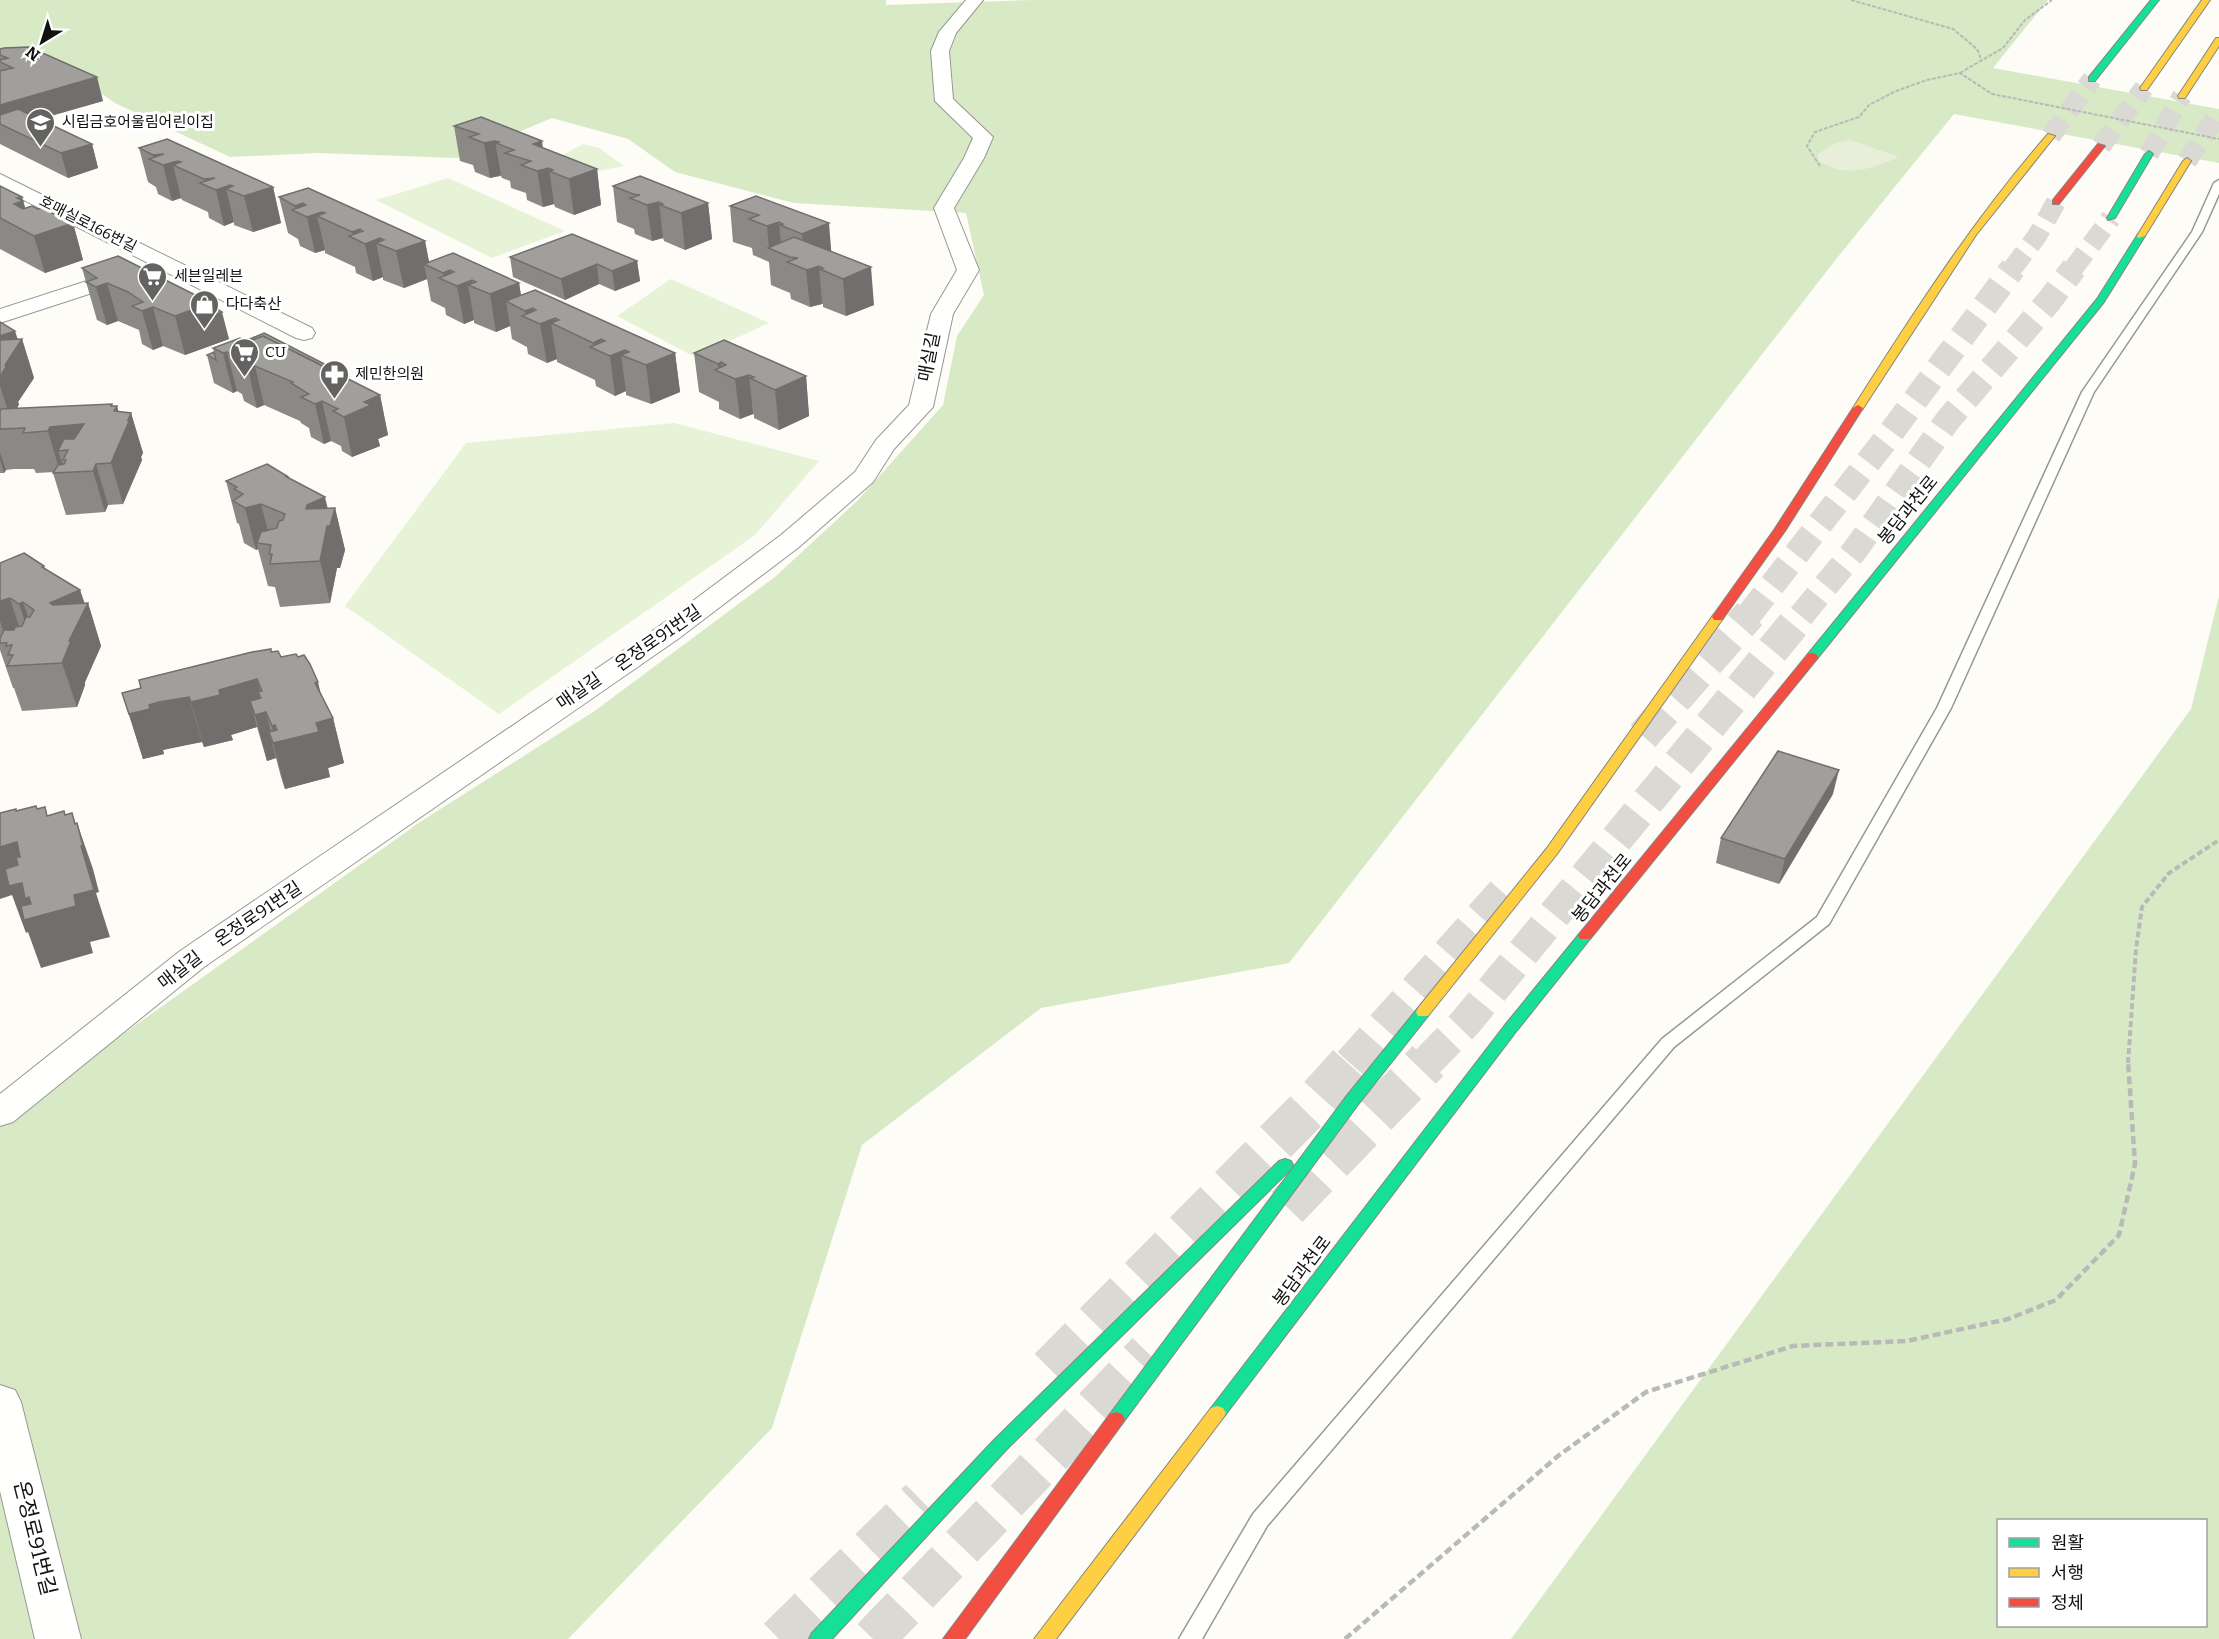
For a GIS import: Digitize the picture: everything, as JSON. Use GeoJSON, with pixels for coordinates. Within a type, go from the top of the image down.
{"type":"FeatureCollection","features":[{"type":"Feature","properties":{"kind":"highway"},"geometry":{"type":"LineString","coordinates":[[2092,79],[2155,0]]}},
{"type":"Feature","properties":{"kind":"highway"},"geometry":{"type":"LineString","coordinates":[[2144,88],[2206,0]]}},
{"type":"Feature","properties":{"kind":"highway"},"geometry":{"type":"LineString","coordinates":[[2182,96],[2219,40]]}},
{"type":"Feature","properties":{"kind":"highway"},"geometry":{"type":"LineString","coordinates":[[953,1639],[1351,1101],[1552,851],[1779,531],[1899,344],[1981,224],[2016,176],[2051,135]]}},
{"type":"Feature","properties":{"kind":"highway"},"geometry":{"type":"LineString","coordinates":[[2056,202],[2101,146]]}},
{"type":"Feature","properties":{"kind":"highway"},"geometry":{"type":"LineString","coordinates":[[2111,218],[2149,154]]}},
{"type":"Feature","properties":{"kind":"highway","name":"봉담과천로"},"geometry":{"type":"LineString","coordinates":[[1044,1639],[1510,1029],[2101,300],[2187,161]]}},
{"type":"Feature","properties":{"kind":"highway"},"geometry":{"type":"LineString","coordinates":[[819,1639],[1000,1445],[1351,1101]]}},
{"type":"Feature","properties":{"kind":"street","name":"온정로91번길"},"geometry":{"type":"LineString","coordinates":[[0,1113],[192,959],[668,633],[790,541],[864,477],[885,445],[921,407],[942,314],[968,270],[944,208],[974,158],[983,137],[944,101],[940,51],[948,32],[975,0]]}},
{"type":"Feature","properties":{"kind":"street","name":"호매실로166번길"},"geometry":{"type":"LineString","coordinates":[[0,180],[304,333]]}},
{"type":"Feature","properties":{"kind":"street"},"geometry":{"type":"LineString","coordinates":[[0,316],[162,262]]}},
{"type":"Feature","properties":{"kind":"street","name":"온정로91번길"},"geometry":{"type":"LineString","coordinates":[[0,1402],[52,1606],[58,1639]]}},
{"type":"Feature","properties":{"kind":"lane"},"geometry":{"type":"LineString","coordinates":[[1190,1639],[1260,1520],[1668,1043],[1823,920],[1944,708],[2088,392],[2197,232],[2219,183]]}},
{"type":"Feature","properties":{"kind":"path"},"geometry":{"type":"LineString","coordinates":[[1851,0],[1953,29],[1977,49],[1982,61]]}},
{"type":"Feature","properties":{"kind":"path"},"geometry":{"type":"LineString","coordinates":[[1820,166],[1807,146],[1815,132],[1859,117],[1869,105],[1896,91],[1927,80],[1960,73],[1982,61],[2002,48],[2025,20],[2052,0]]}},
{"type":"Feature","properties":{"kind":"path"},"geometry":{"type":"LineString","coordinates":[[1960,73],[1992,94],[2219,139]]}},
{"type":"Feature","properties":{"kind":"path"},"geometry":{"type":"LineString","coordinates":[[1345,1639],[1558,1456],[1646,1392],[1793,1346],[1907,1341],[2008,1319],[2056,1300],[2119,1235],[2122,1225],[2135,1164],[2128,1057],[2136,949],[2142,907],[2169,873],[2219,840]]}},
{"type":"Feature","properties":{"kind":"green space"},"geometry":{"type":"Polygon","coordinates":[[[0,0],[886,0],[886,5],[1033,0],[2048,0],[1993,68],[2219,109],[2219,163],[1954,114],[1837,258],[1289,963],[1041,1008],[862,1145],[772,1428],[568,1639],[0,1639],[0,1122],[420,822],[596,710],[776,576],[857,501],[943,405],[957,336],[984,295],[966,213],[794,203],[675,172],[628,139],[552,118],[457,158],[318,153],[230,157],[117,104],[75,77],[0,59],[0,0]]]}},
{"type":"Feature","properties":{"kind":"green space"},"geometry":{"type":"Polygon","coordinates":[[[1850,140],[1899,157],[1868,168],[1848,171],[1828,166],[1818,160],[1818,154],[1835,143],[1850,140]]]}},
{"type":"Feature","properties":{"kind":"green space"},"geometry":{"type":"Polygon","coordinates":[[[583,144],[599,148],[624,166],[597,171],[561,156],[583,144]]]}},
{"type":"Feature","properties":{"kind":"green space"},"geometry":{"type":"Polygon","coordinates":[[[448,178],[565,231],[492,258],[376,200],[448,178]]]}},
{"type":"Feature","properties":{"kind":"green space"},"geometry":{"type":"Polygon","coordinates":[[[671,279],[769,323],[695,357],[617,316],[671,279]]]}},
{"type":"Feature","properties":{"kind":"green space"},"geometry":{"type":"Polygon","coordinates":[[[674,423],[819,461],[755,535],[499,714],[345,606],[466,443],[674,423]]]}},
{"type":"Feature","properties":{"kind":"green space"},"geometry":{"type":"Polygon","coordinates":[[[2219,596],[2219,1639],[1511,1639],[2191,709],[2219,596]]]}},
{"type":"Feature","properties":{"kind":"building"},"geometry":{"type":"Polygon","coordinates":[[[29,47],[97,77],[0,105],[0,71],[13,68],[0,62],[8,58],[0,55],[0,49],[29,47]]]}},
{"type":"Feature","properties":{"kind":"building"},"geometry":{"type":"Polygon","coordinates":[[[18,109],[92,144],[61,153],[0,124],[0,115],[18,109]]]}},
{"type":"Feature","properties":{"kind":"building"},"geometry":{"type":"Polygon","coordinates":[[[481,117],[542,141],[533,144],[597,169],[569,179],[549,171],[553,170],[549,168],[537,171],[521,165],[531,161],[505,153],[514,150],[496,143],[499,142],[484,143],[469,137],[479,134],[454,126],[481,117]]]}},
{"type":"Feature","properties":{"kind":"building"},"geometry":{"type":"Polygon","coordinates":[[[167,139],[273,187],[244,196],[226,189],[233,186],[230,185],[216,190],[200,183],[215,178],[204,179],[173,165],[181,162],[178,161],[163,165],[149,159],[164,154],[153,155],[139,148],[167,139]]]}},
{"type":"Feature","properties":{"kind":"building"},"geometry":{"type":"Polygon","coordinates":[[[640,176],[708,203],[681,213],[660,205],[663,204],[659,202],[647,205],[630,198],[640,195],[613,186],[640,176]]]}},
{"type":"Feature","properties":{"kind":"building"},"geometry":{"type":"Polygon","coordinates":[[[0,186],[22,197],[17,198],[23,201],[14,204],[23,209],[32,206],[42,208],[73,223],[34,236],[0,218],[0,186]]]}},
{"type":"Feature","properties":{"kind":"building"},"geometry":{"type":"Polygon","coordinates":[[[308,188],[425,241],[396,251],[376,243],[384,240],[380,238],[365,244],[349,236],[363,231],[360,229],[352,232],[317,216],[325,213],[322,212],[307,217],[292,210],[306,205],[303,203],[295,206],[279,197],[308,188]]]}},
{"type":"Feature","properties":{"kind":"building"},"geometry":{"type":"Polygon","coordinates":[[[756,196],[829,223],[802,234],[780,225],[783,224],[779,222],[767,226],[749,219],[759,215],[730,206],[756,196]]]}},
{"type":"Feature","properties":{"kind":"building"},"geometry":{"type":"Polygon","coordinates":[[[572,234],[637,261],[612,271],[597,264],[561,279],[510,257],[572,234]]]}},
{"type":"Feature","properties":{"kind":"building"},"geometry":{"type":"Polygon","coordinates":[[[794,237],[871,267],[843,279],[820,269],[823,268],[819,266],[807,270],[787,262],[798,258],[768,248],[794,237]]]}},
{"type":"Feature","properties":{"kind":"building"},"geometry":{"type":"Polygon","coordinates":[[[453,253],[519,283],[490,294],[468,285],[476,282],[472,280],[457,286],[439,278],[454,272],[450,270],[443,273],[424,264],[453,253]]]}},
{"type":"Feature","properties":{"kind":"building"},"geometry":{"type":"Polygon","coordinates":[[[118,256],[211,303],[175,316],[153,307],[142,311],[132,306],[143,302],[128,292],[107,283],[96,287],[86,282],[97,278],[82,268],[118,256]]]}},
{"type":"Feature","properties":{"kind":"building"},"geometry":{"type":"Polygon","coordinates":[[[535,290],[675,353],[646,365],[621,355],[629,352],[625,350],[610,356],[590,347],[605,341],[601,339],[593,343],[551,323],[559,320],[555,318],[540,324],[522,316],[536,310],[533,308],[525,311],[506,301],[535,290]]]}},
{"type":"Feature","properties":{"kind":"building"},"geometry":{"type":"Polygon","coordinates":[[[212,306],[222,312],[214,315],[212,306]]]}},
{"type":"Feature","properties":{"kind":"building"},"geometry":{"type":"Polygon","coordinates":[[[0,322],[15,331],[0,336],[0,322]]]}},
{"type":"Feature","properties":{"kind":"building"},"geometry":{"type":"Polygon","coordinates":[[[264,333],[348,376],[345,377],[263,336],[245,341],[264,333]]]}},
{"type":"Feature","properties":{"kind":"building"},"geometry":{"type":"Polygon","coordinates":[[[263,336],[380,395],[364,402],[371,405],[344,417],[333,411],[338,409],[322,401],[315,404],[301,397],[309,394],[291,383],[293,382],[255,366],[248,369],[235,362],[242,359],[213,348],[240,338],[247,342],[263,336]]]}},
{"type":"Feature","properties":{"kind":"building"},"geometry":{"type":"Polygon","coordinates":[[[22,339],[5,365],[7,365],[0,377],[0,340],[22,339]]]}},
{"type":"Feature","properties":{"kind":"building"},"geometry":{"type":"Polygon","coordinates":[[[724,340],[806,376],[775,390],[750,378],[754,377],[749,375],[735,379],[715,370],[726,365],[721,362],[718,364],[694,353],[724,340]]]}},
{"type":"Feature","properties":{"kind":"building"},"geometry":{"type":"Polygon","coordinates":[[[214,352],[216,360],[207,355],[214,352]]]}},
{"type":"Feature","properties":{"kind":"building"},"geometry":{"type":"Polygon","coordinates":[[[112,404],[111,406],[117,406],[114,411],[131,413],[128,420],[130,419],[111,463],[96,464],[93,471],[53,473],[58,465],[64,464],[66,460],[63,460],[68,450],[58,451],[64,439],[74,439],[84,424],[50,427],[48,431],[23,433],[25,428],[0,429],[1,409],[112,404]]]}},
{"type":"Feature","properties":{"kind":"building"},"geometry":{"type":"Polygon","coordinates":[[[267,464],[325,497],[307,505],[306,509],[335,508],[330,526],[327,526],[320,561],[270,564],[271,545],[257,543],[261,532],[277,528],[285,514],[261,504],[245,508],[233,501],[243,494],[234,489],[237,487],[226,481],[267,464]]]}},
{"type":"Feature","properties":{"kind":"building"},"geometry":{"type":"Polygon","coordinates":[[[24,553],[80,590],[50,603],[53,605],[88,603],[69,641],[71,641],[62,663],[7,666],[13,655],[8,655],[12,645],[6,646],[7,643],[0,643],[4,630],[14,630],[15,627],[22,626],[26,617],[30,617],[34,610],[23,602],[19,604],[10,598],[0,601],[0,563],[24,553]]]}},
{"type":"Feature","properties":{"kind":"building"},"geometry":{"type":"Polygon","coordinates":[[[271,649],[271,652],[278,651],[281,657],[304,655],[310,664],[318,682],[315,683],[333,718],[316,723],[319,732],[273,743],[269,732],[277,730],[275,725],[272,726],[266,712],[255,715],[250,701],[261,698],[258,692],[262,691],[257,679],[219,690],[220,695],[191,702],[189,697],[159,702],[149,705],[150,709],[129,714],[122,693],[141,688],[139,680],[271,649]]]}},
{"type":"Feature","properties":{"kind":"building"},"geometry":{"type":"Polygon","coordinates":[[[1778,751],[1839,770],[1785,859],[1721,838],[1778,751]]]}},
{"type":"Feature","properties":{"kind":"building"},"geometry":{"type":"Polygon","coordinates":[[[36,806],[37,809],[45,807],[47,816],[64,811],[65,815],[72,813],[75,824],[77,823],[94,890],[74,895],[76,906],[24,920],[21,906],[31,904],[29,897],[25,899],[22,883],[9,886],[5,869],[18,865],[16,857],[20,857],[17,842],[0,847],[0,813],[36,806]]]}},
{"type":"Feature","properties":{"kind":"tunnel"},"geometry":{"type":"LineString","coordinates":[[2051,136],[2092,79]]}},
{"type":"Feature","properties":{"kind":"tunnel"},"geometry":{"type":"LineString","coordinates":[[2101,146],[2144,88]]}},
{"type":"Feature","properties":{"kind":"tunnel"},"geometry":{"type":"LineString","coordinates":[[2149,154],[2182,96]]}},
{"type":"Feature","properties":{"kind":"tunnel"},"geometry":{"type":"LineString","coordinates":[[2187,161],[2219,112]]}},
{"type":"Feature","properties":{"kind":"tunnel"},"geometry":{"type":"LineString","coordinates":[[2012,269],[2037,236],[2056,202]]}},
{"type":"Feature","properties":{"kind":"tunnel"},"geometry":{"type":"LineString","coordinates":[[2073,269],[2111,218]]}},
{"type":"Feature","properties":{"kind":"tunnel"},"geometry":{"type":"LineString","coordinates":[[1748,616],[1890,434],[2013,268]]}},
{"type":"Feature","properties":{"kind":"tunnel"},"geometry":{"type":"LineString","coordinates":[[1801,616],[1855,550],[1948,420],[2050,300],[2074,268]]}},
{"type":"Feature","properties":{"kind":"tunnel"},"geometry":{"type":"LineString","coordinates":[[1643,736],[1750,614]]}},
{"type":"Feature","properties":{"kind":"tunnel"},"geometry":{"type":"LineString","coordinates":[[1426,1063],[1465,1023],[1802,614]]}},
{"type":"Feature","properties":{"kind":"tunnel"},"geometry":{"type":"LineString","coordinates":[[1350,1063],[1506,889]]}},
{"type":"Feature","properties":{"kind":"tunnel"},"geometry":{"type":"LineString","coordinates":[[1050,1369],[1317,1100],[1352,1061]]}},
{"type":"Feature","properties":{"kind":"tunnel"},"geometry":{"type":"LineString","coordinates":[[1287,1207],[1428,1061]]}},
{"type":"Feature","properties":{"kind":"tunnel"},"geometry":{"type":"LineString","coordinates":[[873,1639],[1148,1353]]}},
{"type":"Feature","properties":{"kind":"tunnel"},"geometry":{"type":"LineString","coordinates":[[779,1639],[921,1500]]}},
{"type":"Feature","properties":{"kind":"traffic: fast"},"geometry":{"type":"LineString","coordinates":[[2092,79],[2155,0]]}},
{"type":"Feature","properties":{"kind":"traffic: fast"},"geometry":{"type":"LineString","coordinates":[[2111,218],[2149,154]]}},
{"type":"Feature","properties":{"kind":"traffic: fast"},"geometry":{"type":"LineString","coordinates":[[1812,657],[2101,300],[2141,236]]}},
{"type":"Feature","properties":{"kind":"traffic: fast"},"geometry":{"type":"LineString","coordinates":[[1217,1413],[1510,1029],[1585,936]]}},
{"type":"Feature","properties":{"kind":"traffic: fast"},"geometry":{"type":"LineString","coordinates":[[1116,1419],[1351,1102],[1423,1012]]}},
{"type":"Feature","properties":{"kind":"traffic: fast"},"geometry":{"type":"LineString","coordinates":[[819,1639],[1000,1445],[1285,1165]]}},
{"type":"Feature","properties":{"kind":"traffic: slow"},"geometry":{"type":"LineString","coordinates":[[2144,88],[2206,0]]}},
{"type":"Feature","properties":{"kind":"traffic: slow"},"geometry":{"type":"LineString","coordinates":[[2182,96],[2219,40]]}},
{"type":"Feature","properties":{"kind":"traffic: slow"},"geometry":{"type":"LineString","coordinates":[[1858,408],[1925,303],[1973,234],[2024,167],[2051,136]]}},
{"type":"Feature","properties":{"kind":"traffic: slow"},"geometry":{"type":"LineString","coordinates":[[2141,236],[2187,161]]}},
{"type":"Feature","properties":{"kind":"traffic: slow"},"geometry":{"type":"LineString","coordinates":[[1423,1012],[1552,851],[1718,617]]}},
{"type":"Feature","properties":{"kind":"traffic: slow"},"geometry":{"type":"LineString","coordinates":[[1044,1639],[1217,1413]]}},
{"type":"Feature","properties":{"kind":"traffic: jam"},"geometry":{"type":"LineString","coordinates":[[2056,202],[2101,146]]}},
{"type":"Feature","properties":{"kind":"traffic: jam"},"geometry":{"type":"LineString","coordinates":[[1718,617],[1779,531],[1858,408]]}},
{"type":"Feature","properties":{"kind":"traffic: jam"},"geometry":{"type":"LineString","coordinates":[[1585,936],[1812,657]]}},
{"type":"Feature","properties":{"kind":"traffic: jam"},"geometry":{"type":"LineString","coordinates":[[953,1639],[1116,1419]]}},
{"type":"Feature","properties":{"kind":"place","name":"시립금호어울림어린이집"},"geometry":{"type":"Point","coordinates":[41,148]}},
{"type":"Feature","properties":{"kind":"place","name":"세븐일레븐"},"geometry":{"type":"Point","coordinates":[153,302]}},
{"type":"Feature","properties":{"kind":"place","name":"다다축산"},"geometry":{"type":"Point","coordinates":[205,330]}},
{"type":"Feature","properties":{"kind":"place","name":"CU"},"geometry":{"type":"Point","coordinates":[244,378]}},
{"type":"Feature","properties":{"kind":"place","name":"제민한의원"},"geometry":{"type":"Point","coordinates":[334,400]}}]}
